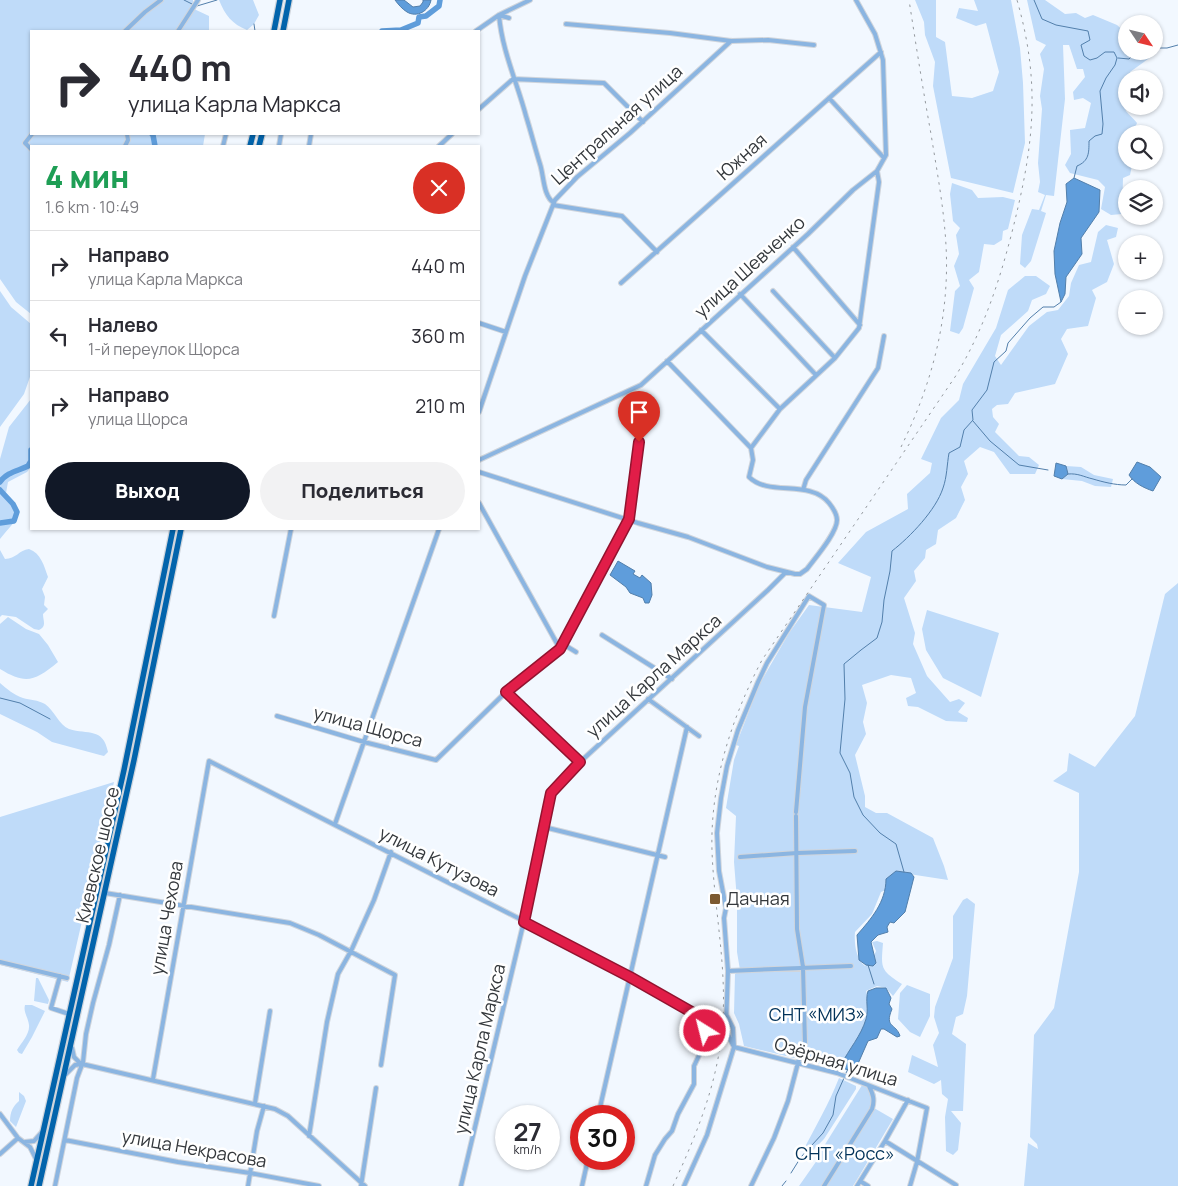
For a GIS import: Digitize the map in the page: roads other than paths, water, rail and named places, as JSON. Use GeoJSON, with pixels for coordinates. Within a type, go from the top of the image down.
{"type":"FeatureCollection","features":[{"type":"Feature","properties":{"kind":"highway"},"geometry":{"type":"LineString","coordinates":[[274,30],[280,0]]}},
{"type":"Feature","properties":{"kind":"highway"},"geometry":{"type":"LineString","coordinates":[[283,30],[289,0]]}},
{"type":"Feature","properties":{"kind":"highway","name":"Киевское шоссе"},"geometry":{"type":"LineString","coordinates":[[31,1186],[124,770],[173,530]]}},
{"type":"Feature","properties":{"kind":"highway","name":"Киевское шоссе"},"geometry":{"type":"LineString","coordinates":[[39,1186],[105,893],[181,530]]}},
{"type":"Feature","properties":{"kind":"street"},"geometry":{"type":"LineString","coordinates":[[126,30],[144,12],[161,0]]}},
{"type":"Feature","properties":{"kind":"street"},"geometry":{"type":"LineString","coordinates":[[179,30],[198,0]]}},
{"type":"Feature","properties":{"kind":"street"},"geometry":{"type":"LineString","coordinates":[[478,30],[500,15],[530,0]]}},
{"type":"Feature","properties":{"kind":"street","name":"улица Шевченко"},"geometry":{"type":"LineString","coordinates":[[480,460],[641,385],[853,190],[877,171],[886,155],[883,60],[875,34],[856,0]]}},
{"type":"Feature","properties":{"kind":"street"},"geometry":{"type":"LineString","coordinates":[[500,15],[509,18]]}},
{"type":"Feature","properties":{"kind":"street"},"geometry":{"type":"LineString","coordinates":[[500,15],[501,31],[513,79],[526,115],[550,201],[554,204],[622,216],[656,252]]}},
{"type":"Feature","properties":{"kind":"street"},"geometry":{"type":"LineString","coordinates":[[566,24],[670,33],[731,41],[768,40],[814,45]]}},
{"type":"Feature","properties":{"kind":"street","name":"Центральная улица"},"geometry":{"type":"LineString","coordinates":[[480,409],[525,276],[554,204],[560,194],[577,177],[643,122],[731,41]]}},
{"type":"Feature","properties":{"kind":"street","name":"Южная"},"geometry":{"type":"LineString","coordinates":[[621,283],[881,52]]}},
{"type":"Feature","properties":{"kind":"street"},"geometry":{"type":"LineString","coordinates":[[480,108],[513,79],[604,83],[643,122]]}},
{"type":"Feature","properties":{"kind":"street"},"geometry":{"type":"LineString","coordinates":[[830,98],[884,158]]}},
{"type":"Feature","properties":{"kind":"street"},"geometry":{"type":"LineString","coordinates":[[30,148],[25,143],[31,135]]}},
{"type":"Feature","properties":{"kind":"street"},"geometry":{"type":"LineString","coordinates":[[440,145],[451,135]]}},
{"type":"Feature","properties":{"kind":"street"},"geometry":{"type":"LineString","coordinates":[[751,448],[780,409],[835,358],[860,325],[879,182],[877,171]]}},
{"type":"Feature","properties":{"kind":"street"},"geometry":{"type":"LineString","coordinates":[[793,247],[860,325]]}},
{"type":"Feature","properties":{"kind":"street"},"geometry":{"type":"LineString","coordinates":[[773,291],[835,358]]}},
{"type":"Feature","properties":{"kind":"street"},"geometry":{"type":"LineString","coordinates":[[740,294],[816,375]]}},
{"type":"Feature","properties":{"kind":"street"},"geometry":{"type":"LineString","coordinates":[[480,323],[506,332]]}},
{"type":"Feature","properties":{"kind":"street"},"geometry":{"type":"LineString","coordinates":[[701,330],[780,409]]}},
{"type":"Feature","properties":{"kind":"street"},"geometry":{"type":"LineString","coordinates":[[803,490],[806,480],[878,368],[884,336]]}},
{"type":"Feature","properties":{"kind":"street"},"geometry":{"type":"LineString","coordinates":[[480,472],[688,536],[767,567],[799,574],[807,570],[835,529],[836,514],[827,501],[815,493],[770,486],[752,480],[749,477],[752,460],[751,448],[667,361]]}},
{"type":"Feature","properties":{"kind":"street"},"geometry":{"type":"LineString","coordinates":[[560,649],[629,519],[643,403]]}},
{"type":"Feature","properties":{"kind":"street"},"geometry":{"type":"LineString","coordinates":[[480,505],[560,649]]}},
{"type":"Feature","properties":{"kind":"street"},"geometry":{"type":"LineString","coordinates":[[274,616],[291,530]]}},
{"type":"Feature","properties":{"kind":"street"},"geometry":{"type":"LineString","coordinates":[[335,824],[439,530]]}},
{"type":"Feature","properties":{"kind":"street","name":"улица Карла Маркса"},"geometry":{"type":"LineString","coordinates":[[461,1186],[524,922],[551,793],[580,762],[786,572]]}},
{"type":"Feature","properties":{"kind":"street"},"geometry":{"type":"LineString","coordinates":[[684,1186],[707,1135],[734,1047],[727,1032],[728,971],[724,923],[726,908],[719,871],[716,833],[727,766],[738,730],[767,663],[809,596],[824,605],[804,707],[796,814],[797,929],[803,968],[805,1044],[784,1110],[751,1186]]}},
{"type":"Feature","properties":{"kind":"street"},"geometry":{"type":"LineString","coordinates":[[602,635],[672,679]]}},
{"type":"Feature","properties":{"kind":"street"},"geometry":{"type":"LineString","coordinates":[[563,644],[576,652]]}},
{"type":"Feature","properties":{"kind":"street","name":"улица Щорса"},"geometry":{"type":"LineString","coordinates":[[277,716],[364,742],[436,760],[506,692],[560,649]]}},
{"type":"Feature","properties":{"kind":"street"},"geometry":{"type":"LineString","coordinates":[[506,692],[580,762]]}},
{"type":"Feature","properties":{"kind":"street"},"geometry":{"type":"LineString","coordinates":[[648,699],[699,736]]}},
{"type":"Feature","properties":{"kind":"street"},"geometry":{"type":"LineString","coordinates":[[601,1105],[687,727]]}},
{"type":"Feature","properties":{"kind":"street","name":"улица Кутузова"},"geometry":{"type":"LineString","coordinates":[[208,761],[391,852],[630,977],[695,1014],[704,1026],[704,1042],[694,1066],[694,1084],[678,1114],[672,1131],[655,1155],[646,1186]]}},
{"type":"Feature","properties":{"kind":"street","name":"улица Чехова"},"geometry":{"type":"LineString","coordinates":[[153,1079],[208,761]]}},
{"type":"Feature","properties":{"kind":"street"},"geometry":{"type":"LineString","coordinates":[[544,827],[665,856]]}},
{"type":"Feature","properties":{"kind":"street"},"geometry":{"type":"LineString","coordinates":[[740,857],[855,851]]}},
{"type":"Feature","properties":{"kind":"street"},"geometry":{"type":"LineString","coordinates":[[309,1136],[338,974],[351,951],[374,900],[391,852]]}},
{"type":"Feature","properties":{"kind":"street"},"geometry":{"type":"LineString","coordinates":[[105,893],[183,904],[290,923],[320,935],[395,974],[381,1064]]}},
{"type":"Feature","properties":{"kind":"street"},"geometry":{"type":"LineString","coordinates":[[55,1186],[77,1078],[82,1064],[91,1011],[120,895]]}},
{"type":"Feature","properties":{"kind":"street"},"geometry":{"type":"LineString","coordinates":[[0,962],[67,978]]}},
{"type":"Feature","properties":{"kind":"street"},"geometry":{"type":"LineString","coordinates":[[728,971],[851,966]]}},
{"type":"Feature","properties":{"kind":"street"},"geometry":{"type":"LineString","coordinates":[[60,976],[51,1008],[68,1014]]}},
{"type":"Feature","properties":{"kind":"street"},"geometry":{"type":"LineString","coordinates":[[255,1103],[270,1011]]}},
{"type":"Feature","properties":{"kind":"street"},"geometry":{"type":"LineString","coordinates":[[72,1038],[73,1055],[82,1064]]}},
{"type":"Feature","properties":{"kind":"street","name":"Озёрная улица"},"geometry":{"type":"LineString","coordinates":[[734,1047],[843,1075],[927,1108],[917,1162]]}},
{"type":"Feature","properties":{"kind":"street"},"geometry":{"type":"LineString","coordinates":[[64,1078],[72,1067],[82,1064],[153,1079],[275,1109],[288,1116],[363,1185]]}},
{"type":"Feature","properties":{"kind":"street"},"geometry":{"type":"LineString","coordinates":[[824,1186],[872,1108],[874,1095],[869,1086]]}},
{"type":"Feature","properties":{"kind":"street"},"geometry":{"type":"LineString","coordinates":[[363,1185],[376,1088]]}},
{"type":"Feature","properties":{"kind":"street"},"geometry":{"type":"LineString","coordinates":[[857,1186],[908,1100]]}},
{"type":"Feature","properties":{"kind":"street"},"geometry":{"type":"LineString","coordinates":[[248,1186],[257,1131],[264,1106]]}},
{"type":"Feature","properties":{"kind":"street"},"geometry":{"type":"LineString","coordinates":[[0,1114],[18,1138],[30,1147],[37,1162]]}},
{"type":"Feature","properties":{"kind":"street"},"geometry":{"type":"LineString","coordinates":[[23,1142],[34,1141],[44,1128]]}},
{"type":"Feature","properties":{"kind":"street"},"geometry":{"type":"LineString","coordinates":[[0,1154],[18,1138]]}},
{"type":"Feature","properties":{"kind":"street","name":"улица Некрасова"},"geometry":{"type":"LineString","coordinates":[[65,1140],[178,1162],[319,1186]]}},
{"type":"Feature","properties":{"kind":"street"},"geometry":{"type":"LineString","coordinates":[[885,1141],[956,1185]]}},
{"type":"Feature","properties":{"kind":"street"},"geometry":{"type":"LineString","coordinates":[[910,1186],[917,1162]]}},
{"type":"Feature","properties":{"kind":"street"},"geometry":{"type":"LineString","coordinates":[[582,1186],[586,1170]]}},
{"type":"Feature","properties":{"kind":"street"},"geometry":{"type":"LineString","coordinates":[[860,1181],[868,1186]]}},
{"type":"Feature","properties":{"kind":"water"},"geometry":{"type":"Polygon","coordinates":[[[395,0],[404,0],[413,7],[420,6],[423,0],[431,0],[425,10],[418,14],[411,14],[405,11],[395,0]]]}},
{"type":"Feature","properties":{"kind":"water"},"geometry":{"type":"Polygon","coordinates":[[[1074,178],[1100,190],[1099,212],[1081,238],[1082,254],[1066,277],[1065,294],[1061,302],[1055,274],[1054,251],[1067,202],[1066,184],[1074,178]]]}},
{"type":"Feature","properties":{"kind":"water"},"geometry":{"type":"Polygon","coordinates":[[[1137,462],[1150,467],[1161,477],[1153,491],[1140,485],[1129,475],[1137,462]]]}},
{"type":"Feature","properties":{"kind":"water"},"geometry":{"type":"Polygon","coordinates":[[[1056,463],[1066,466],[1068,474],[1062,479],[1054,476],[1056,463]]]}},
{"type":"Feature","properties":{"kind":"water"},"geometry":{"type":"Polygon","coordinates":[[[618,561],[635,571],[633,574],[640,578],[642,575],[651,583],[652,595],[649,603],[645,603],[643,598],[630,593],[626,587],[610,575],[618,561]]]}},
{"type":"Feature","properties":{"kind":"water"},"geometry":{"type":"Polygon","coordinates":[[[896,871],[911,873],[914,877],[905,912],[894,923],[890,922],[887,927],[888,932],[878,935],[871,942],[876,963],[873,966],[866,965],[859,960],[857,935],[881,903],[886,879],[896,871]]]}},
{"type":"Feature","properties":{"kind":"water"},"geometry":{"type":"Polygon","coordinates":[[[876,988],[886,988],[891,998],[889,1004],[892,1009],[889,1019],[900,1036],[897,1037],[881,1029],[877,1038],[868,1041],[857,1066],[852,1071],[842,1068],[841,1065],[866,1019],[868,991],[876,988]]]}},
{"type":"Feature","properties":{"kind":"waterway"},"geometry":{"type":"LineString","coordinates":[[184,0],[192,4]]}},
{"type":"Feature","properties":{"kind":"waterway"},"geometry":{"type":"LineString","coordinates":[[197,6],[217,0]]}},
{"type":"Feature","properties":{"kind":"waterway"},"geometry":{"type":"LineString","coordinates":[[401,30],[418,23],[419,17],[426,16],[439,6],[440,0]]}},
{"type":"Feature","properties":{"kind":"waterway"},"geometry":{"type":"LineString","coordinates":[[1034,0],[1042,19],[1056,25],[1088,31],[1090,40],[1081,45],[1084,56],[1090,60],[1097,58],[1105,52],[1114,52],[1117,58],[1100,91],[1102,134],[1095,136],[1089,141],[1088,156],[1084,162],[1077,166],[1074,178]]}},
{"type":"Feature","properties":{"kind":"waterway"},"geometry":{"type":"LineString","coordinates":[[254,24],[255,30]]}},
{"type":"Feature","properties":{"kind":"waterway"},"geometry":{"type":"LineString","coordinates":[[1163,48],[1178,45]]}},
{"type":"Feature","properties":{"kind":"waterway"},"geometry":{"type":"LineString","coordinates":[[153,135],[155,145]]}},
{"type":"Feature","properties":{"kind":"waterway"},"geometry":{"type":"LineString","coordinates":[[904,872],[896,844],[880,833],[863,815],[854,797],[850,773],[840,753],[845,699],[844,664],[877,638],[882,622],[892,551],[922,523],[940,496],[949,453],[960,447],[964,430],[973,420],[972,410],[987,390],[994,362],[1006,351],[1008,343],[1030,318],[1043,307],[1054,307],[1061,302]]}},
{"type":"Feature","properties":{"kind":"waterway"},"geometry":{"type":"LineString","coordinates":[[973,421],[990,441],[1019,465],[1048,470]]}},
{"type":"Feature","properties":{"kind":"waterway"},"geometry":{"type":"LineString","coordinates":[[0,482],[9,474],[28,466],[30,463]]}},
{"type":"Feature","properties":{"kind":"waterway"},"geometry":{"type":"LineString","coordinates":[[1068,474],[1122,485],[1126,485],[1132,479]]}},
{"type":"Feature","properties":{"kind":"waterway"},"geometry":{"type":"LineString","coordinates":[[0,490],[13,504],[17,512],[14,521],[0,523]]}},
{"type":"Feature","properties":{"kind":"waterway"},"geometry":{"type":"LineString","coordinates":[[0,698],[20,703],[50,719]]}},
{"type":"Feature","properties":{"kind":"waterway"},"geometry":{"type":"LineString","coordinates":[[868,965],[874,984]]}},
{"type":"Feature","properties":{"kind":"waterway"},"geometry":{"type":"LineString","coordinates":[[846,1073],[848,1069]]}},
{"type":"Feature","properties":{"kind":"waterway"},"geometry":{"type":"LineString","coordinates":[[791,1173],[801,1157],[823,1133],[833,1115],[836,1096],[844,1078]]}},
{"type":"Feature","properties":{"kind":"waterway"},"geometry":{"type":"LineString","coordinates":[[782,1186],[786,1181]]}},
{"type":"Feature","properties":{"kind":"railway"},"geometry":{"type":"LineString","coordinates":[[901,447],[918,408],[932,368],[941,327],[947,265],[940,190],[909,0]]}},
{"type":"Feature","properties":{"kind":"railway"},"geometry":{"type":"LineString","coordinates":[[673,1186],[706,1104],[721,1040],[723,975],[713,872],[712,826],[719,777],[725,752],[741,705],[762,660],[955,377],[965,360],[988,309],[1001,273],[1019,205],[1025,175],[1032,118],[1030,61],[1017,0]]}},
{"type":"Feature","properties":{"kind":"place","name":"Дачная"},"geometry":{"type":"Point","coordinates":[715,899]}},
{"type":"Feature","properties":{"kind":"park label","name":"СНТ «МИЗ»"},"geometry":{"type":"Point","coordinates":[817,1015]}},
{"type":"Feature","properties":{"kind":"park label","name":"СНТ «Росс»"},"geometry":{"type":"Point","coordinates":[845,1154]}}]}
